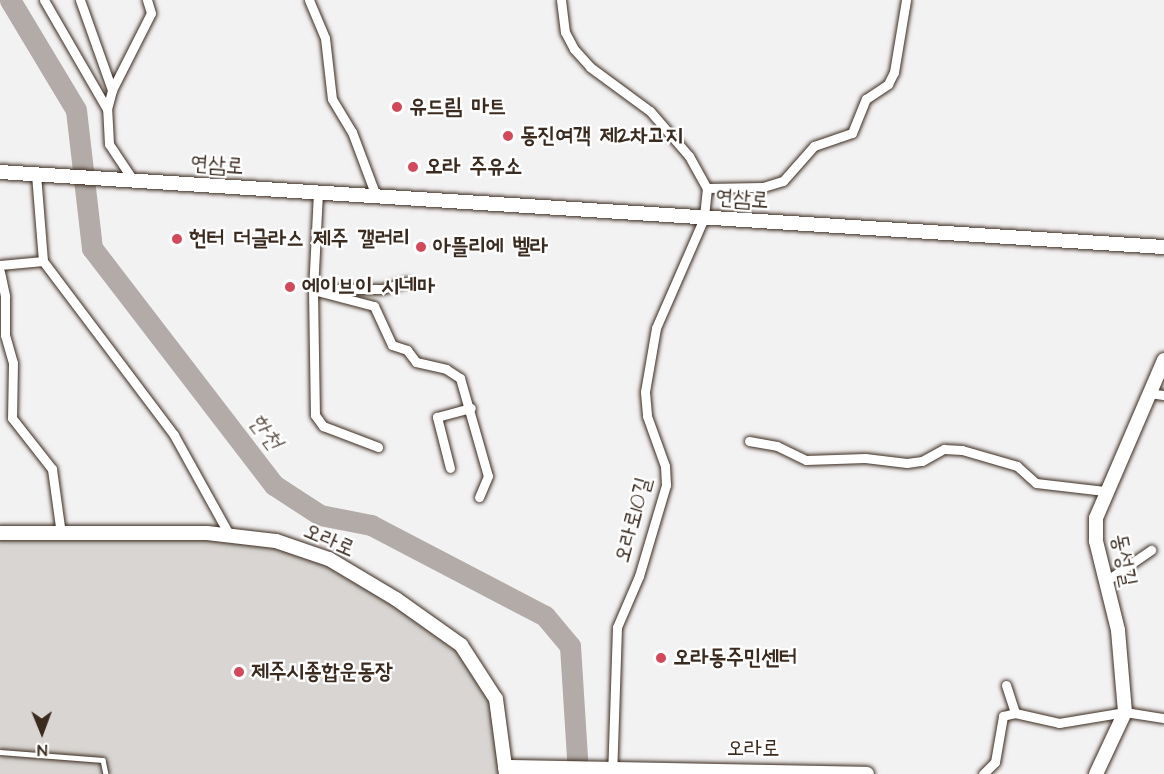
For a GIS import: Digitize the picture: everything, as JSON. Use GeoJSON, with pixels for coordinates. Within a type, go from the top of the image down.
{"type":"FeatureCollection","features":[{"type":"Feature","properties":{"kind":"main road"},"geometry":{"type":"LineString","coordinates":[[0,172],[39,174]]}},
{"type":"Feature","properties":{"kind":"main road","name":"연삼로"},"geometry":{"type":"LineString","coordinates":[[39,174],[1164,247]]}},
{"type":"Feature","properties":{"kind":"main road","name":"동성길"},"geometry":{"type":"LineString","coordinates":[[1096,774],[1125,712],[1118,630],[1096,541],[1096,518],[1105,491],[1164,360]]}},
{"type":"Feature","properties":{"kind":"main road","name":"오라로"},"geometry":{"type":"LineString","coordinates":[[0,533],[230,536],[276,541],[329,559],[396,598],[461,645],[496,699],[506,770],[533,768],[609,772],[867,774]]}},
{"type":"Feature","properties":{"kind":"street"},"geometry":{"type":"LineString","coordinates":[[44,0],[107,109]]}},
{"type":"Feature","properties":{"kind":"street"},"geometry":{"type":"LineString","coordinates":[[80,0],[111,90]]}},
{"type":"Feature","properties":{"kind":"street"},"geometry":{"type":"LineString","coordinates":[[133,180],[109,144],[107,109],[111,90],[151,13],[147,0]]}},
{"type":"Feature","properties":{"kind":"street"},"geometry":{"type":"LineString","coordinates":[[309,0],[325,38],[332,99],[352,132],[376,196]]}},
{"type":"Feature","properties":{"kind":"street"},"geometry":{"type":"LineString","coordinates":[[561,0],[565,32],[574,49],[590,67],[650,111],[689,156],[707,188],[763,187],[783,181],[814,146],[852,133],[866,99],[888,84],[894,72],[906,0]]}},
{"type":"Feature","properties":{"kind":"street"},"geometry":{"type":"LineString","coordinates":[[39,174],[44,261],[174,435],[230,536]]}},
{"type":"Feature","properties":{"kind":"street","name":"오라로10길"},"geometry":{"type":"LineString","coordinates":[[609,772],[617,627],[639,576],[666,485],[665,466],[647,416],[645,392],[652,349],[660,316],[704,218],[707,188]]}},
{"type":"Feature","properties":{"kind":"street"},"geometry":{"type":"LineString","coordinates":[[318,192],[313,290],[315,415],[323,426],[378,447]]}},
{"type":"Feature","properties":{"kind":"street"},"geometry":{"type":"LineString","coordinates":[[0,265],[44,261]]}},
{"type":"Feature","properties":{"kind":"street"},"geometry":{"type":"LineString","coordinates":[[0,272],[5,296],[5,335],[13,363],[12,418],[52,469],[61,534]]}},
{"type":"Feature","properties":{"kind":"street"},"geometry":{"type":"LineString","coordinates":[[313,290],[382,289],[407,282]]}},
{"type":"Feature","properties":{"kind":"street"},"geometry":{"type":"LineString","coordinates":[[313,290],[374,306],[392,345],[407,350],[416,363],[446,369],[459,378],[471,408],[488,476],[479,497]]}},
{"type":"Feature","properties":{"kind":"street"},"geometry":{"type":"LineString","coordinates":[[1149,393],[1164,395]]}},
{"type":"Feature","properties":{"kind":"street"},"geometry":{"type":"LineString","coordinates":[[450,468],[437,417],[471,408]]}},
{"type":"Feature","properties":{"kind":"street"},"geometry":{"type":"LineString","coordinates":[[749,441],[777,446],[806,460],[865,459],[907,463],[922,461],[944,449],[962,450],[1017,466],[1036,483],[1105,491]]}},
{"type":"Feature","properties":{"kind":"street"},"geometry":{"type":"LineString","coordinates":[[1106,581],[1151,550]]}},
{"type":"Feature","properties":{"kind":"street"},"geometry":{"type":"LineString","coordinates":[[1006,685],[1014,712]]}},
{"type":"Feature","properties":{"kind":"street"},"geometry":{"type":"LineString","coordinates":[[982,774],[995,762],[1004,716],[1014,712],[1059,723],[1125,712],[1164,718]]}},
{"type":"Feature","properties":{"kind":"lane"},"geometry":{"type":"LineString","coordinates":[[0,752],[103,760],[106,774]]}},
{"type":"Feature","properties":{"kind":"shaded area","name":"제주시종합운동장"},"geometry":{"type":"Polygon","coordinates":[[[217,534],[329,559],[461,645],[496,699],[504,774],[0,774],[0,535],[217,534]]]}},
{"type":"Feature","properties":{"kind":"waterway","name":"한천"},"geometry":{"type":"LineString","coordinates":[[10,0],[76,110],[92,248],[274,485],[320,515],[371,525],[545,616],[570,646],[578,774]]}},
{"type":"Feature","properties":{"kind":"place","name":"유드림 마트"},"geometry":{"type":"Point","coordinates":[397,107]}},
{"type":"Feature","properties":{"kind":"place","name":"동진여객 제2차고지"},"geometry":{"type":"Point","coordinates":[508,136]}},
{"type":"Feature","properties":{"kind":"place","name":"오라 주유소"},"geometry":{"type":"Point","coordinates":[413,167]}},
{"type":"Feature","properties":{"kind":"place","name":"헌터 더글라스 제주 갤러리"},"geometry":{"type":"Point","coordinates":[177,239]}},
{"type":"Feature","properties":{"kind":"place","name":"아뜰리에 벨라"},"geometry":{"type":"Point","coordinates":[421,247]}},
{"type":"Feature","properties":{"kind":"place","name":"에이브이 시네마"},"geometry":{"type":"Point","coordinates":[290,287]}},
{"type":"Feature","properties":{"kind":"place","name":"오라동주민센터"},"geometry":{"type":"Point","coordinates":[661,658]}},
{"type":"Feature","properties":{"kind":"place","name":"제주시종합운동장"},"geometry":{"type":"Point","coordinates":[239,672]}}]}
